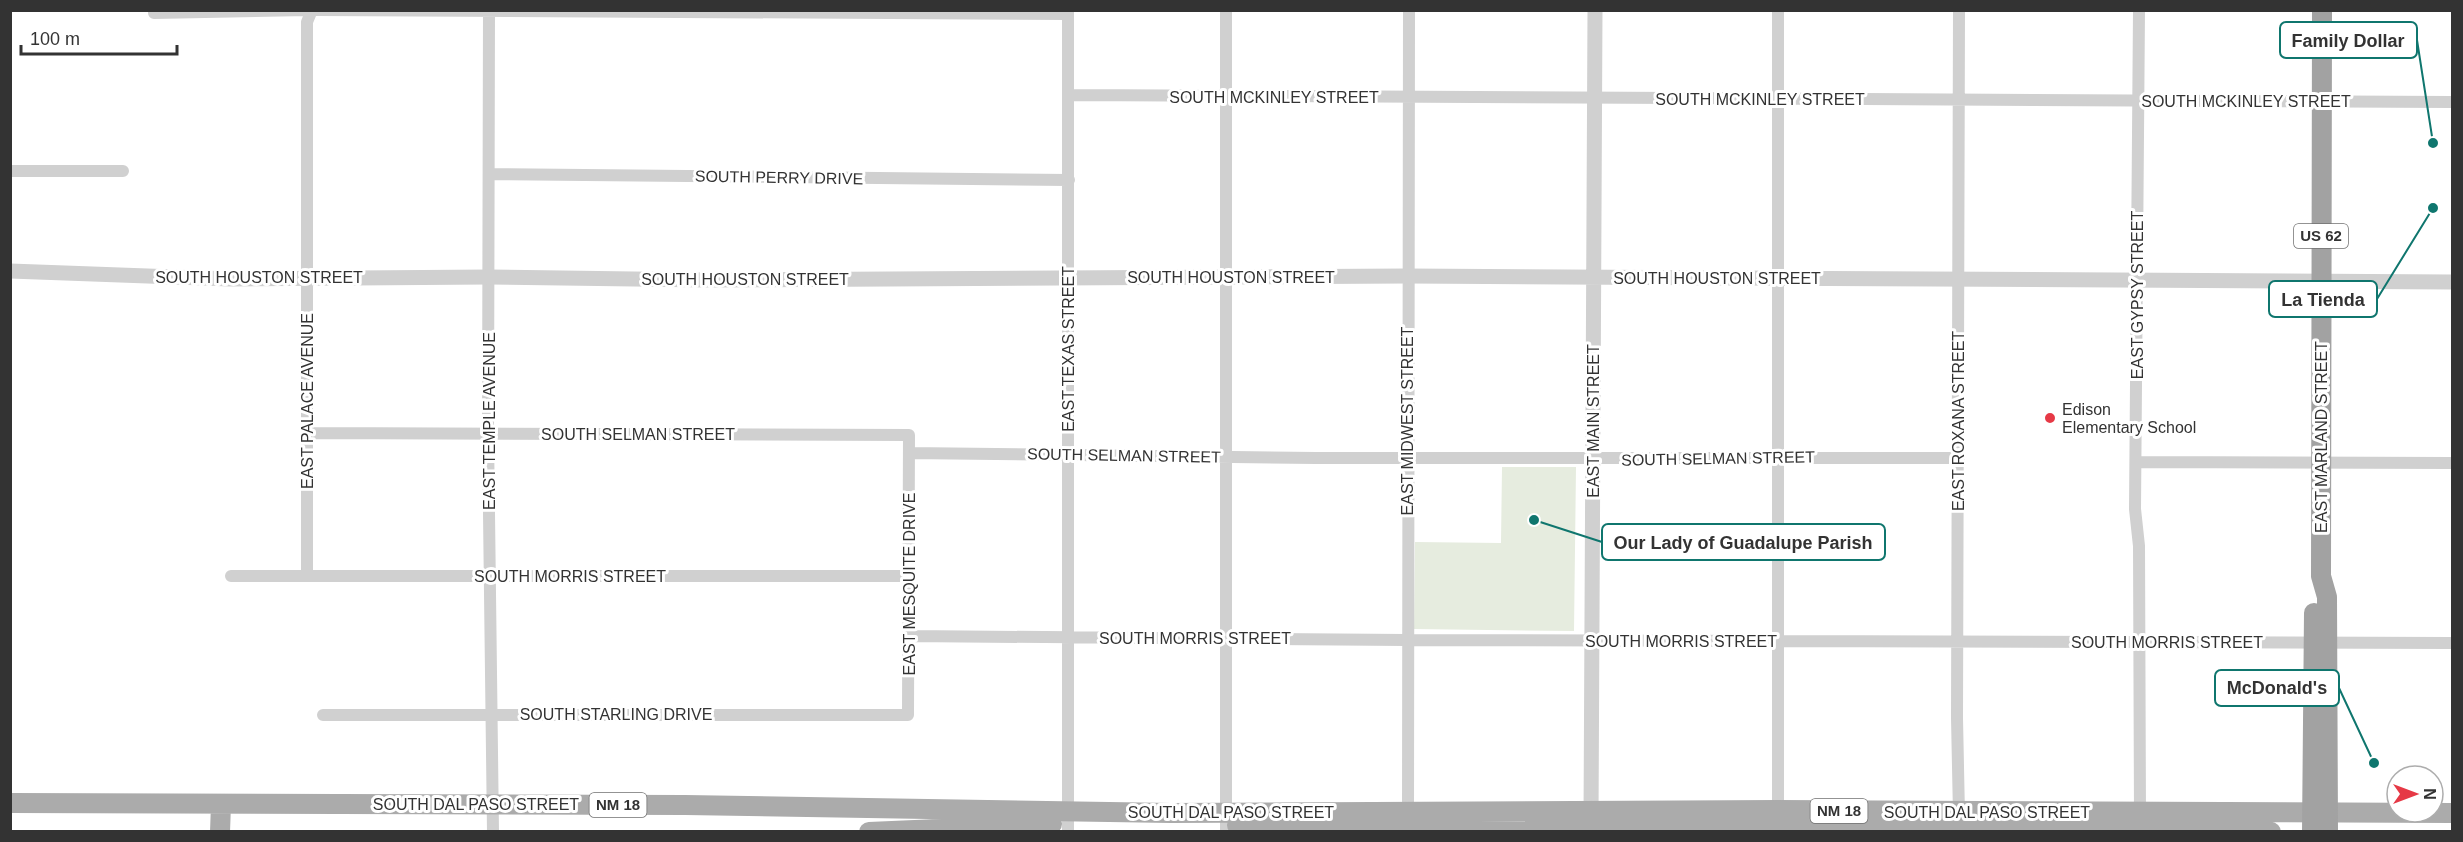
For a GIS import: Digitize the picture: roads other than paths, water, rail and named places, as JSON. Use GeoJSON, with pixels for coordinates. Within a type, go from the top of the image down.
{"type":"FeatureCollection","features":[{"type":"Feature","properties":{"kind":"highway","name":"EAST MARLAND STREET"},"geometry":{"type":"LineString","coordinates":[[2320,822],[2320,641],[2327,597],[2321,576],[2322,10]]}},
{"type":"Feature","properties":{"kind":"main road","name":"SOUTH DAL PASO STREET"},"geometry":{"type":"LineString","coordinates":[[10,803],[662,805],[1067,822],[1226,823],[2140,824],[2320,822],[2452,813]]}},
{"type":"Feature","properties":{"kind":"main road"},"geometry":{"type":"LineString","coordinates":[[220,831],[221,804]]}},
{"type":"Feature","properties":{"kind":"main road","name":"SOUTH DAL PASO STREET"},"geometry":{"type":"LineString","coordinates":[[869,831],[1067,822]]}},
{"type":"Feature","properties":{"kind":"main road","name":"SOUTH DAL PASO STREET"},"geometry":{"type":"LineString","coordinates":[[2140,824],[2271,831]]}},
{"type":"Feature","properties":{"kind":"street"},"geometry":{"type":"LineString","coordinates":[[154,12],[310,10]]}},
{"type":"Feature","properties":{"kind":"street","name":"EAST PALACE AVENUE"},"geometry":{"type":"LineString","coordinates":[[307,576],[307,22],[310,10]]}},
{"type":"Feature","properties":{"kind":"street"},"geometry":{"type":"LineString","coordinates":[[317,10],[1068,12]]}},
{"type":"Feature","properties":{"kind":"street"},"geometry":{"type":"LineString","coordinates":[[1226,10],[1226,823]]}},
{"type":"Feature","properties":{"kind":"street","name":"EAST MIDWEST STREET"},"geometry":{"type":"LineString","coordinates":[[1408,10],[1408,823]]}},
{"type":"Feature","properties":{"kind":"street","name":"EAST MAIN STREET"},"geometry":{"type":"LineString","coordinates":[[1591,823],[1594,10]]}},
{"type":"Feature","properties":{"kind":"street"},"geometry":{"type":"LineString","coordinates":[[1778,10],[1778,823]]}},
{"type":"Feature","properties":{"kind":"street","name":"EAST ROXANA STREET"},"geometry":{"type":"LineString","coordinates":[[1959,10],[1957,642],[1959,824]]}},
{"type":"Feature","properties":{"kind":"street","name":"EAST GYPSY STREET"},"geometry":{"type":"LineString","coordinates":[[2139,10],[2135,509],[2139,546],[2140,824]]}},
{"type":"Feature","properties":{"kind":"street","name":"EAST TEMPLE AVENUE"},"geometry":{"type":"LineString","coordinates":[[489,12],[488,434],[493,831]]}},
{"type":"Feature","properties":{"kind":"street","name":"EAST TEXAS STREET"},"geometry":{"type":"LineString","coordinates":[[1067,822],[1068,12]]}},
{"type":"Feature","properties":{"kind":"street","name":"SOUTH MCKINLEY STREET"},"geometry":{"type":"LineString","coordinates":[[1068,95],[2452,102]]}},
{"type":"Feature","properties":{"kind":"street"},"geometry":{"type":"LineString","coordinates":[[10,171],[123,171]]}},
{"type":"Feature","properties":{"kind":"street","name":"SOUTH PERRY DRIVE"},"geometry":{"type":"LineString","coordinates":[[489,174],[1068,180]]}},
{"type":"Feature","properties":{"kind":"street","name":"SOUTH HOUSTON STREET"},"geometry":{"type":"LineString","coordinates":[[10,271],[124,276],[307,279],[489,277],[706,280],[1408,276],[2452,282]]}},
{"type":"Feature","properties":{"kind":"street","name":"SOUTH SELMAN STREET"},"geometry":{"type":"LineString","coordinates":[[308,433],[909,435],[909,453],[1593,459],[1778,456],[1959,458]]}},
{"type":"Feature","properties":{"kind":"street","name":"EAST MESQUITE DRIVE"},"geometry":{"type":"LineString","coordinates":[[908,715],[909,453]]}},
{"type":"Feature","properties":{"kind":"street"},"geometry":{"type":"LineString","coordinates":[[2136,462],[2452,463]]}},
{"type":"Feature","properties":{"kind":"street","name":"SOUTH MORRIS STREET"},"geometry":{"type":"LineString","coordinates":[[231,576],[909,576]]}},
{"type":"Feature","properties":{"kind":"street","name":"SOUTH MORRIS STREET"},"geometry":{"type":"LineString","coordinates":[[909,636],[2452,643]]}},
{"type":"Feature","properties":{"kind":"street","name":"SOUTH STARLING DRIVE"},"geometry":{"type":"LineString","coordinates":[[323,715],[908,715]]}},
{"type":"Feature","properties":{"kind":"place","name":"Family Dollar"},"geometry":{"type":"Point","coordinates":[2433,143]}},
{"type":"Feature","properties":{"kind":"place","name":"La Tienda"},"geometry":{"type":"Point","coordinates":[2433,208]}},
{"type":"Feature","properties":{"kind":"place","name":"Edison Elementary School"},"geometry":{"type":"Point","coordinates":[2050,418]}},
{"type":"Feature","properties":{"kind":"place","name":"Our Lady of Guadalupe Parish"},"geometry":{"type":"Point","coordinates":[1534,520]}},
{"type":"Feature","properties":{"kind":"place","name":"McDonald's"},"geometry":{"type":"Point","coordinates":[2374,763]}}]}
